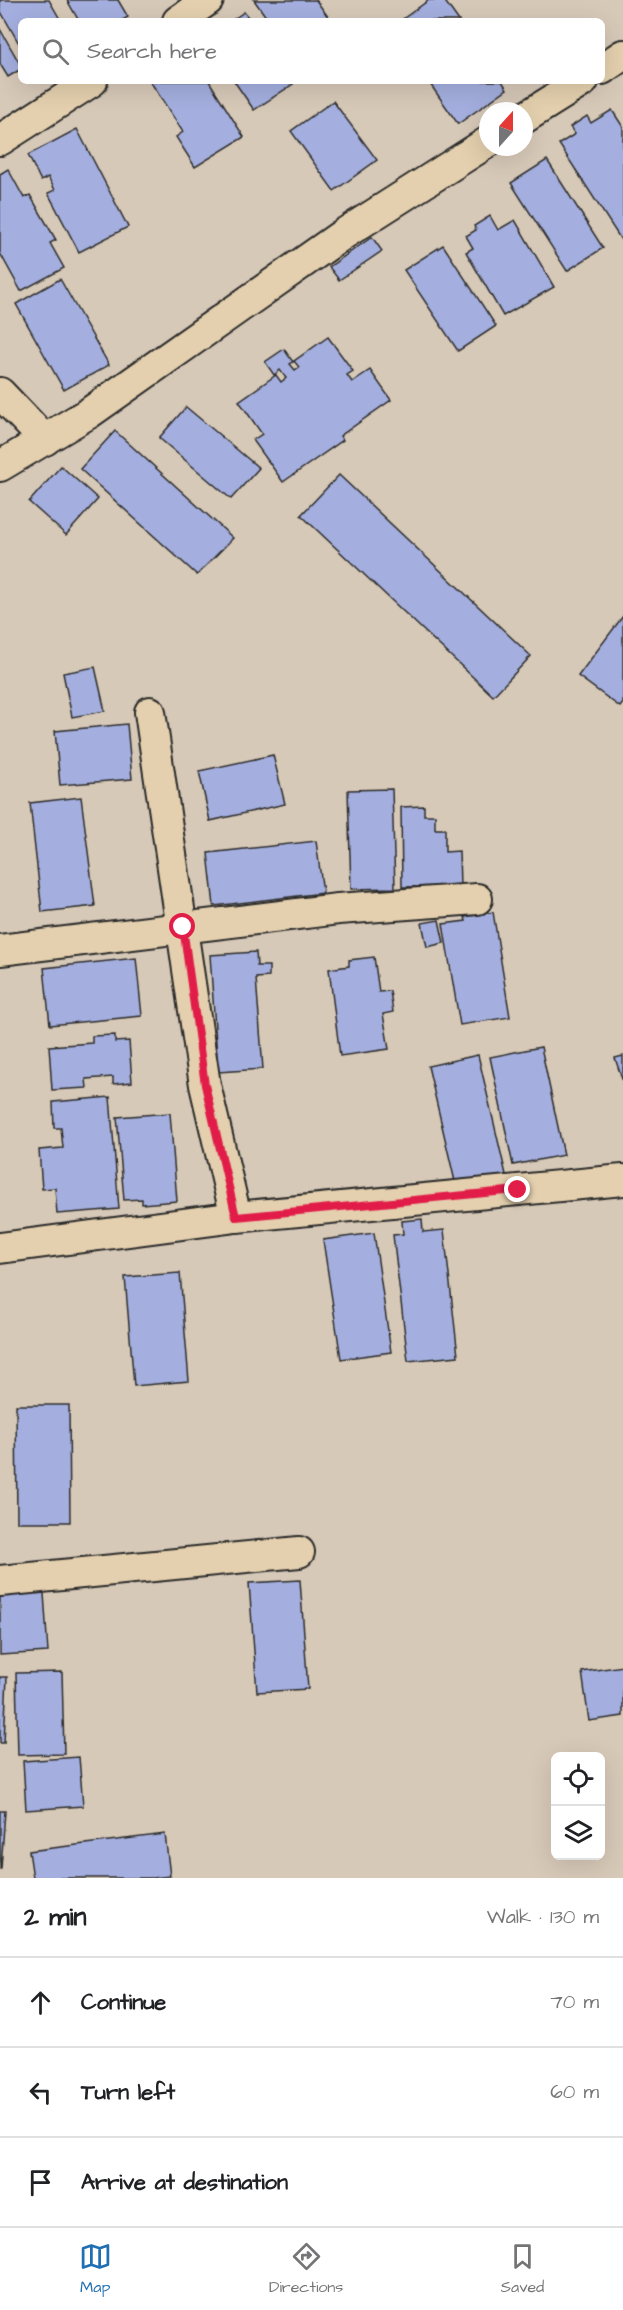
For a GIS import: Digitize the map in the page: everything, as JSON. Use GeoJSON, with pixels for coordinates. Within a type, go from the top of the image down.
{"type":"FeatureCollection","features":[{"type":"Feature","properties":{"kind":"street"},"geometry":{"type":"LineString","coordinates":[[182,18],[208,0]]}},
{"type":"Feature","properties":{"kind":"street"},"geometry":{"type":"LineString","coordinates":[[605,67],[623,55]]}},
{"type":"Feature","properties":{"kind":"street"},"geometry":{"type":"LineString","coordinates":[[0,140],[87,84]]}},
{"type":"Feature","properties":{"kind":"street"},"geometry":{"type":"LineString","coordinates":[[533,112],[578,84]]}},
{"type":"Feature","properties":{"kind":"street"},"geometry":{"type":"LineString","coordinates":[[0,466],[89,413],[342,235],[479,147]]}},
{"type":"Feature","properties":{"kind":"street"},"geometry":{"type":"LineString","coordinates":[[0,393],[45,440]]}},
{"type":"Feature","properties":{"kind":"street"},"geometry":{"type":"LineString","coordinates":[[150,712],[205,1085],[236,1217]]}},
{"type":"Feature","properties":{"kind":"street"},"geometry":{"type":"LineString","coordinates":[[0,950],[338,909],[477,899]]}},
{"type":"Feature","properties":{"kind":"street"},"geometry":{"type":"LineString","coordinates":[[0,1248],[236,1217],[623,1180]]}},
{"type":"Feature","properties":{"kind":"street"},"geometry":{"type":"LineString","coordinates":[[0,1581],[299,1552]]}},
{"type":"Feature","properties":{"kind":"building"},"geometry":{"type":"Polygon","coordinates":[[[0,0],[49,0],[59,18],[18,18],[18,42],[0,10],[0,0]]]}},
{"type":"Feature","properties":{"kind":"building"},"geometry":{"type":"Polygon","coordinates":[[[67,0],[118,0],[128,17],[126,18],[77,18],[67,0]]]}},
{"type":"Feature","properties":{"kind":"building"},"geometry":{"type":"Polygon","coordinates":[[[254,0],[316,0],[329,18],[267,18],[254,0]]]}},
{"type":"Feature","properties":{"kind":"building"},"geometry":{"type":"Polygon","coordinates":[[[429,0],[444,0],[457,18],[404,18],[429,0]]]}},
{"type":"Feature","properties":{"kind":"building"},"geometry":{"type":"Polygon","coordinates":[[[244,12],[249,18],[235,18],[244,12]]]}},
{"type":"Feature","properties":{"kind":"building"},"geometry":{"type":"Polygon","coordinates":[[[0,29],[18,61],[18,71],[8,77],[0,64],[0,29]]]}},
{"type":"Feature","properties":{"kind":"building"},"geometry":{"type":"Polygon","coordinates":[[[152,84],[211,84],[244,137],[195,167],[176,137],[183,132],[152,84]]]}},
{"type":"Feature","properties":{"kind":"building"},"geometry":{"type":"Polygon","coordinates":[[[236,84],[293,84],[254,110],[236,84]]]}},
{"type":"Feature","properties":{"kind":"building"},"geometry":{"type":"Polygon","coordinates":[[[430,84],[504,84],[507,89],[489,102],[479,102],[479,109],[458,124],[430,84]]]}},
{"type":"Feature","properties":{"kind":"building"},"geometry":{"type":"Polygon","coordinates":[[[333,101],[377,160],[334,191],[291,131],[333,101]]]}},
{"type":"Feature","properties":{"kind":"building"},"geometry":{"type":"Polygon","coordinates":[[[612,110],[623,127],[623,243],[559,144],[575,134],[570,127],[587,116],[591,123],[612,110]]]}},
{"type":"Feature","properties":{"kind":"building"},"geometry":{"type":"Polygon","coordinates":[[[77,129],[128,227],[79,252],[48,193],[55,190],[48,177],[41,181],[28,155],[77,129]]]}},
{"type":"Feature","properties":{"kind":"building"},"geometry":{"type":"Polygon","coordinates":[[[547,160],[603,248],[567,271],[511,183],[547,160]]]}},
{"type":"Feature","properties":{"kind":"building"},"geometry":{"type":"Polygon","coordinates":[[[8,169],[24,198],[30,195],[56,240],[50,243],[64,268],[21,291],[0,253],[0,174],[8,169]]]}},
{"type":"Feature","properties":{"kind":"building"},"geometry":{"type":"Polygon","coordinates":[[[490,216],[498,230],[515,220],[554,287],[503,316],[466,252],[473,248],[466,236],[476,230],[474,226],[490,216]]]}},
{"type":"Feature","properties":{"kind":"building"},"geometry":{"type":"Polygon","coordinates":[[[372,237],[382,251],[339,280],[329,267],[372,237]]]}},
{"type":"Feature","properties":{"kind":"building"},"geometry":{"type":"Polygon","coordinates":[[[443,245],[496,326],[458,351],[404,270],[443,245]]]}},
{"type":"Feature","properties":{"kind":"building"},"geometry":{"type":"Polygon","coordinates":[[[60,279],[109,365],[64,390],[16,304],[60,279]]]}},
{"type":"Feature","properties":{"kind":"building"},"geometry":{"type":"Polygon","coordinates":[[[328,337],[353,371],[347,375],[352,382],[370,370],[391,400],[340,436],[343,440],[283,482],[253,440],[262,434],[239,401],[276,375],[281,382],[286,378],[280,370],[274,375],[265,362],[284,349],[293,362],[290,364],[295,370],[299,367],[294,361],[328,337]]]}},
{"type":"Feature","properties":{"kind":"building"},"geometry":{"type":"Polygon","coordinates":[[[186,407],[259,468],[231,499],[159,438],[186,407]]]}},
{"type":"Feature","properties":{"kind":"building"},"geometry":{"type":"Polygon","coordinates":[[[115,431],[233,538],[197,575],[80,469],[115,431]]]}},
{"type":"Feature","properties":{"kind":"building"},"geometry":{"type":"Polygon","coordinates":[[[61,466],[98,499],[66,535],[29,502],[61,466]]]}},
{"type":"Feature","properties":{"kind":"building"},"geometry":{"type":"Polygon","coordinates":[[[339,475],[531,656],[493,696],[301,515],[339,475]]]}},
{"type":"Feature","properties":{"kind":"building"},"geometry":{"type":"Polygon","coordinates":[[[623,616],[623,703],[620,707],[578,676],[623,616]]]}},
{"type":"Feature","properties":{"kind":"building"},"geometry":{"type":"Polygon","coordinates":[[[95,667],[105,711],[72,717],[63,673],[95,667]]]}},
{"type":"Feature","properties":{"kind":"building"},"geometry":{"type":"Polygon","coordinates":[[[127,724],[132,779],[60,785],[55,731],[127,724]]]}},
{"type":"Feature","properties":{"kind":"building"},"geometry":{"type":"Polygon","coordinates":[[[273,755],[285,804],[210,821],[199,771],[273,755]]]}},
{"type":"Feature","properties":{"kind":"building"},"geometry":{"type":"Polygon","coordinates":[[[392,789],[395,888],[351,889],[348,790],[392,789]]]}},
{"type":"Feature","properties":{"kind":"building"},"geometry":{"type":"Polygon","coordinates":[[[81,797],[95,906],[42,912],[30,803],[81,797]]]}},
{"type":"Feature","properties":{"kind":"building"},"geometry":{"type":"Polygon","coordinates":[[[424,806],[424,815],[435,815],[435,829],[445,829],[445,852],[459,851],[460,886],[402,887],[401,807],[424,806]]]}},
{"type":"Feature","properties":{"kind":"building"},"geometry":{"type":"Polygon","coordinates":[[[316,841],[323,893],[214,906],[208,853],[316,841]]]}},
{"type":"Feature","properties":{"kind":"building"},"geometry":{"type":"Polygon","coordinates":[[[493,912],[510,1017],[460,1025],[443,924],[466,921],[465,917],[493,912]]]}},
{"type":"Feature","properties":{"kind":"building"},"geometry":{"type":"Polygon","coordinates":[[[439,920],[444,943],[427,947],[422,923],[439,920]]]}},
{"type":"Feature","properties":{"kind":"building"},"geometry":{"type":"Polygon","coordinates":[[[256,952],[257,966],[269,966],[269,977],[256,978],[263,1069],[218,1072],[210,955],[256,952]]]}},
{"type":"Feature","properties":{"kind":"building"},"geometry":{"type":"Polygon","coordinates":[[[374,957],[379,992],[390,991],[393,1012],[383,1014],[389,1049],[340,1056],[329,969],[349,966],[349,960],[374,957]]]}},
{"type":"Feature","properties":{"kind":"building"},"geometry":{"type":"Polygon","coordinates":[[[136,958],[142,1016],[50,1025],[44,968],[136,958]]]}},
{"type":"Feature","properties":{"kind":"building"},"geometry":{"type":"Polygon","coordinates":[[[115,1035],[115,1042],[129,1041],[132,1082],[113,1084],[113,1077],[86,1079],[87,1088],[52,1090],[49,1046],[92,1043],[92,1036],[115,1035]]]}},
{"type":"Feature","properties":{"kind":"building"},"geometry":{"type":"Polygon","coordinates":[[[541,1047],[564,1155],[513,1165],[490,1057],[541,1047]]]}},
{"type":"Feature","properties":{"kind":"building"},"geometry":{"type":"Polygon","coordinates":[[[478,1055],[507,1179],[457,1190],[428,1066],[478,1055]]]}},
{"type":"Feature","properties":{"kind":"building"},"geometry":{"type":"Polygon","coordinates":[[[623,1056],[623,1082],[615,1058],[623,1056]]]}},
{"type":"Feature","properties":{"kind":"building"},"geometry":{"type":"Polygon","coordinates":[[[110,1097],[119,1209],[57,1214],[55,1188],[42,1189],[39,1150],[63,1148],[61,1128],[54,1128],[53,1102],[110,1097]]]}},
{"type":"Feature","properties":{"kind":"building"},"geometry":{"type":"Polygon","coordinates":[[[170,1113],[177,1201],[142,1204],[142,1199],[124,1200],[117,1117],[170,1113]]]}},
{"type":"Feature","properties":{"kind":"building"},"geometry":{"type":"Polygon","coordinates":[[[422,1219],[423,1232],[444,1230],[458,1356],[408,1361],[393,1235],[403,1234],[402,1221],[422,1219]]]}},
{"type":"Feature","properties":{"kind":"building"},"geometry":{"type":"Polygon","coordinates":[[[374,1233],[391,1352],[341,1359],[323,1240],[374,1233]]]}},
{"type":"Feature","properties":{"kind":"building"},"geometry":{"type":"Polygon","coordinates":[[[180,1273],[189,1381],[134,1386],[125,1277],[180,1273]]]}},
{"type":"Feature","properties":{"kind":"building"},"geometry":{"type":"Polygon","coordinates":[[[16,1405],[69,1405],[70,1522],[17,1522],[16,1405]]]}},
{"type":"Feature","properties":{"kind":"building"},"geometry":{"type":"Polygon","coordinates":[[[43,1579],[48,1652],[0,1655],[0,1582],[43,1579]]]}},
{"type":"Feature","properties":{"kind":"building"},"geometry":{"type":"Polygon","coordinates":[[[300,1580],[308,1689],[257,1692],[249,1583],[300,1580]]]}},
{"type":"Feature","properties":{"kind":"building"},"geometry":{"type":"Polygon","coordinates":[[[623,1666],[623,1716],[589,1721],[582,1672],[623,1666]]]}},
{"type":"Feature","properties":{"kind":"building"},"geometry":{"type":"Polygon","coordinates":[[[62,1672],[64,1754],[18,1755],[16,1673],[62,1672]]]}},
{"type":"Feature","properties":{"kind":"building"},"geometry":{"type":"Polygon","coordinates":[[[0,1677],[7,1677],[4,1743],[0,1743],[0,1677]]]}},
{"type":"Feature","properties":{"kind":"building"},"geometry":{"type":"Polygon","coordinates":[[[79,1757],[83,1806],[26,1810],[23,1761],[79,1757]]]}},
{"type":"Feature","properties":{"kind":"building"},"geometry":{"type":"Polygon","coordinates":[[[0,1811],[5,1811],[1,1869],[0,1869],[0,1811]]]}},
{"type":"Feature","properties":{"kind":"building"},"geometry":{"type":"Polygon","coordinates":[[[165,1834],[170,1876],[33,1878],[29,1851],[165,1834]]]}},
{"type":"Feature","properties":{"kind":"route"},"geometry":{"type":"LineString","coordinates":[[183,927],[205,1085],[236,1217],[518,1190]]}}]}
